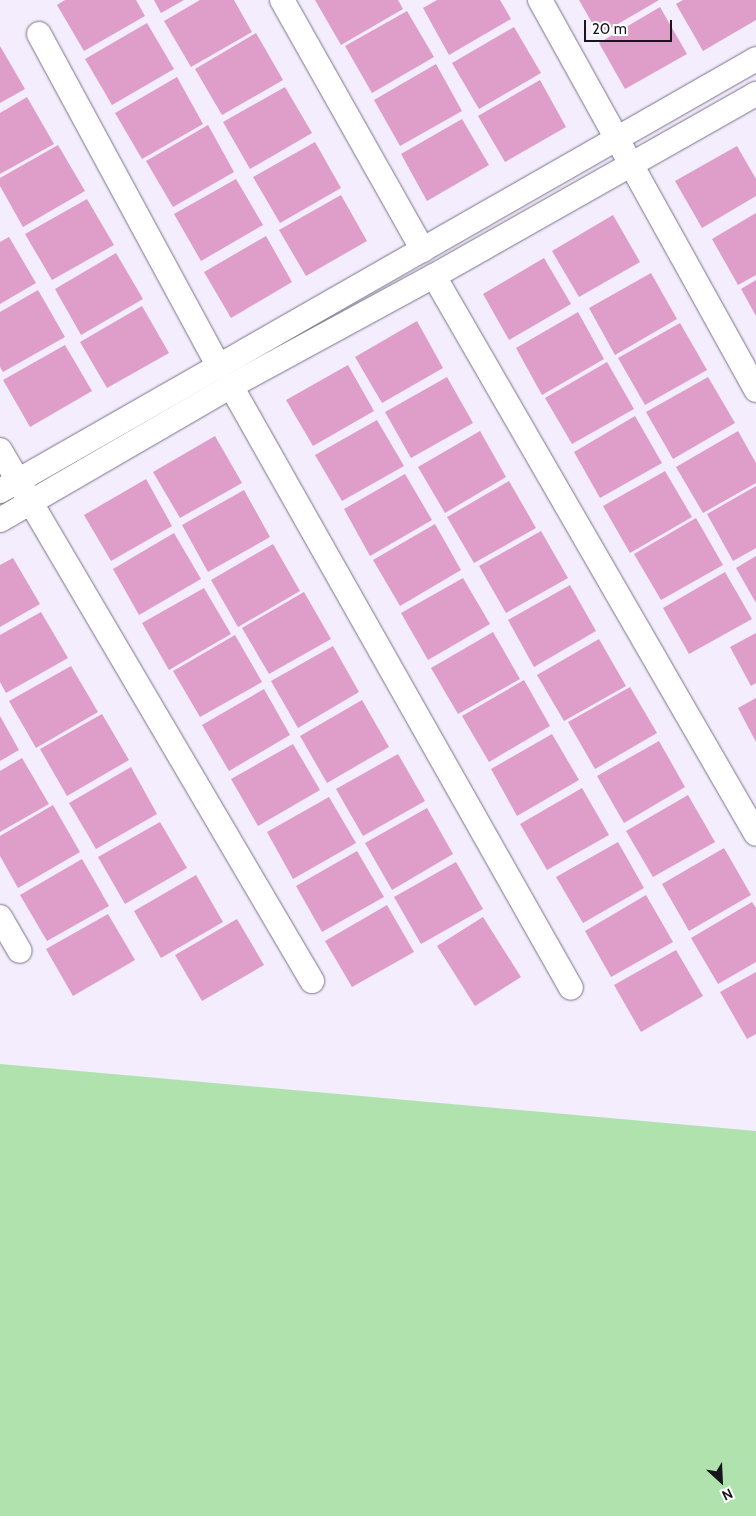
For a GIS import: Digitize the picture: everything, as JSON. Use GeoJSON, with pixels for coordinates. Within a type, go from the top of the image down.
{"type":"FeatureCollection","features":[{"type":"Feature","properties":{"kind":"street"},"geometry":{"type":"LineString","coordinates":[[282,0],[423,250]]}},
{"type":"Feature","properties":{"kind":"street"},"geometry":{"type":"LineString","coordinates":[[540,0],[756,390]]}},
{"type":"Feature","properties":{"kind":"street"},"geometry":{"type":"LineString","coordinates":[[39,34],[218,365]]}},
{"type":"Feature","properties":{"kind":"street"},"geometry":{"type":"LineString","coordinates":[[9,487],[218,365],[756,59]]}},
{"type":"Feature","properties":{"kind":"street"},"geometry":{"type":"LineString","coordinates":[[0,520],[231,386],[434,276],[756,94]]}},
{"type":"Feature","properties":{"kind":"street"},"geometry":{"type":"LineString","coordinates":[[434,276],[756,834]]}},
{"type":"Feature","properties":{"kind":"street"},"geometry":{"type":"LineString","coordinates":[[231,386],[571,988]]}},
{"type":"Feature","properties":{"kind":"street"},"geometry":{"type":"LineString","coordinates":[[0,450],[9,487],[30,502],[312,981]]}},
{"type":"Feature","properties":{"kind":"street"},"geometry":{"type":"LineString","coordinates":[[0,917],[20,951]]}},
{"type":"Feature","properties":{"kind":"green space"},"geometry":{"type":"Polygon","coordinates":[[[0,1064],[756,1131],[756,1516],[0,1516],[0,1064]]]}},
{"type":"Feature","properties":{"kind":"building"},"geometry":{"type":"Polygon","coordinates":[[[65,0],[136,0],[145,16],[84,51],[57,5],[65,0]]]}},
{"type":"Feature","properties":{"kind":"building"},"geometry":{"type":"Polygon","coordinates":[[[154,0],[184,0],[161,13],[154,0]]]}},
{"type":"Feature","properties":{"kind":"building"},"geometry":{"type":"Polygon","coordinates":[[[200,0],[234,0],[252,32],[191,67],[164,21],[200,0]]]}},
{"type":"Feature","properties":{"kind":"building"},"geometry":{"type":"Polygon","coordinates":[[[315,0],[398,0],[403,9],[341,45],[315,0]]]}},
{"type":"Feature","properties":{"kind":"building"},"geometry":{"type":"Polygon","coordinates":[[[437,0],[500,0],[511,19],[449,55],[423,8],[437,0]]]}},
{"type":"Feature","properties":{"kind":"building"},"geometry":{"type":"Polygon","coordinates":[[[579,0],[659,0],[599,35],[579,0]]]}},
{"type":"Feature","properties":{"kind":"building"},"geometry":{"type":"Polygon","coordinates":[[[683,0],[756,0],[756,20],[703,51],[676,4],[683,0]]]}},
{"type":"Feature","properties":{"kind":"building"},"geometry":{"type":"Polygon","coordinates":[[[660,7],[687,54],[625,89],[599,43],[660,7]]]}},
{"type":"Feature","properties":{"kind":"building"},"geometry":{"type":"Polygon","coordinates":[[[407,11],[434,57],[372,93],[345,46],[407,11]]]}},
{"type":"Feature","properties":{"kind":"building"},"geometry":{"type":"Polygon","coordinates":[[[147,23],[174,69],[112,105],[85,59],[147,23]]]}},
{"type":"Feature","properties":{"kind":"building"},"geometry":{"type":"Polygon","coordinates":[[[514,27],[541,73],[479,109],[452,63],[514,27]]]}},
{"type":"Feature","properties":{"kind":"building"},"geometry":{"type":"Polygon","coordinates":[[[256,33],[283,80],[222,115],[195,69],[256,33]]]}},
{"type":"Feature","properties":{"kind":"building"},"geometry":{"type":"Polygon","coordinates":[[[0,46],[25,89],[0,103],[0,46]]]}},
{"type":"Feature","properties":{"kind":"building"},"geometry":{"type":"Polygon","coordinates":[[[436,64],[462,111],[400,146],[374,100],[436,64]]]}},
{"type":"Feature","properties":{"kind":"building"},"geometry":{"type":"Polygon","coordinates":[[[177,77],[203,124],[142,159],[115,113],[177,77]]]}},
{"type":"Feature","properties":{"kind":"building"},"geometry":{"type":"Polygon","coordinates":[[[540,80],[566,127],[505,162],[478,116],[540,80]]]}},
{"type":"Feature","properties":{"kind":"building"},"geometry":{"type":"Polygon","coordinates":[[[285,87],[312,133],[250,169],[223,122],[285,87]]]}},
{"type":"Feature","properties":{"kind":"building"},"geometry":{"type":"Polygon","coordinates":[[[27,97],[54,144],[0,174],[0,113],[27,97]]]}},
{"type":"Feature","properties":{"kind":"building"},"geometry":{"type":"Polygon","coordinates":[[[462,119],[489,165],[427,201],[401,154],[462,119]]]}},
{"type":"Feature","properties":{"kind":"building"},"geometry":{"type":"Polygon","coordinates":[[[208,125],[234,172],[173,207],[146,161],[208,125]]]}},
{"type":"Feature","properties":{"kind":"building"},"geometry":{"type":"Polygon","coordinates":[[[315,142],[341,188],[280,223],[253,177],[315,142]]]}},
{"type":"Feature","properties":{"kind":"building"},"geometry":{"type":"Polygon","coordinates":[[[58,145],[85,191],[23,227],[0,186],[0,178],[58,145]]]}},
{"type":"Feature","properties":{"kind":"building"},"geometry":{"type":"Polygon","coordinates":[[[737,146],[756,179],[756,196],[702,228],[675,181],[737,146]]]}},
{"type":"Feature","properties":{"kind":"building"},"geometry":{"type":"Polygon","coordinates":[[[236,179],[263,225],[201,261],[174,214],[236,179]]]}},
{"type":"Feature","properties":{"kind":"building"},"geometry":{"type":"Polygon","coordinates":[[[341,195],[367,241],[306,276],[279,230],[341,195]]]}},
{"type":"Feature","properties":{"kind":"building"},"geometry":{"type":"Polygon","coordinates":[[[87,199],[114,245],[52,280],[25,234],[87,199]]]}},
{"type":"Feature","properties":{"kind":"building"},"geometry":{"type":"Polygon","coordinates":[[[756,213],[756,275],[738,285],[712,239],[756,213]]]}},
{"type":"Feature","properties":{"kind":"building"},"geometry":{"type":"Polygon","coordinates":[[[613,215],[640,262],[579,297],[552,251],[613,215]]]}},
{"type":"Feature","properties":{"kind":"building"},"geometry":{"type":"Polygon","coordinates":[[[266,236],[292,282],[231,318],[204,272],[266,236]]]}},
{"type":"Feature","properties":{"kind":"building"},"geometry":{"type":"Polygon","coordinates":[[[9,237],[36,283],[0,304],[0,242],[9,237]]]}},
{"type":"Feature","properties":{"kind":"building"},"geometry":{"type":"Polygon","coordinates":[[[116,253],[143,299],[81,335],[55,289],[116,253]]]}},
{"type":"Feature","properties":{"kind":"building"},"geometry":{"type":"Polygon","coordinates":[[[544,258],[571,304],[509,340],[483,294],[544,258]]]}},
{"type":"Feature","properties":{"kind":"building"},"geometry":{"type":"Polygon","coordinates":[[[651,273],[677,319],[615,355],[589,308],[651,273]]]}},
{"type":"Feature","properties":{"kind":"building"},"geometry":{"type":"Polygon","coordinates":[[[756,280],[756,316],[741,289],[756,280]]]}},
{"type":"Feature","properties":{"kind":"building"},"geometry":{"type":"Polygon","coordinates":[[[38,290],[65,337],[3,372],[0,367],[0,312],[38,290]]]}},
{"type":"Feature","properties":{"kind":"building"},"geometry":{"type":"Polygon","coordinates":[[[142,306],[169,353],[107,388],[80,342],[142,306]]]}},
{"type":"Feature","properties":{"kind":"building"},"geometry":{"type":"Polygon","coordinates":[[[578,312],[604,359],[542,395],[516,348],[578,312]]]}},
{"type":"Feature","properties":{"kind":"building"},"geometry":{"type":"Polygon","coordinates":[[[417,321],[443,368],[382,403],[355,357],[417,321]]]}},
{"type":"Feature","properties":{"kind":"building"},"geometry":{"type":"Polygon","coordinates":[[[680,323],[707,370],[645,405],[618,358],[680,323]]]}},
{"type":"Feature","properties":{"kind":"building"},"geometry":{"type":"Polygon","coordinates":[[[65,345],[92,391],[30,427],[3,380],[65,345]]]}},
{"type":"Feature","properties":{"kind":"building"},"geometry":{"type":"Polygon","coordinates":[[[607,362],[634,409],[572,444],[545,398],[607,362]]]}},
{"type":"Feature","properties":{"kind":"building"},"geometry":{"type":"Polygon","coordinates":[[[348,365],[374,411],[313,446],[286,400],[348,365]]]}},
{"type":"Feature","properties":{"kind":"building"},"geometry":{"type":"Polygon","coordinates":[[[447,377],[473,423],[411,458],[385,412],[447,377]]]}},
{"type":"Feature","properties":{"kind":"building"},"geometry":{"type":"Polygon","coordinates":[[[708,377],[735,423],[673,459],[646,412],[708,377]]]}},
{"type":"Feature","properties":{"kind":"building"},"geometry":{"type":"Polygon","coordinates":[[[635,416],[662,463],[600,498],[574,452],[635,416]]]}},
{"type":"Feature","properties":{"kind":"building"},"geometry":{"type":"Polygon","coordinates":[[[377,420],[404,466],[342,501],[315,455],[377,420]]]}},
{"type":"Feature","properties":{"kind":"building"},"geometry":{"type":"Polygon","coordinates":[[[480,431],[506,477],[445,513],[418,467],[480,431]]]}},
{"type":"Feature","properties":{"kind":"building"},"geometry":{"type":"Polygon","coordinates":[[[738,431],[756,463],[756,483],[703,513],[676,467],[738,431]]]}},
{"type":"Feature","properties":{"kind":"building"},"geometry":{"type":"Polygon","coordinates":[[[215,436],[242,483],[180,518],[153,472],[215,436]]]}},
{"type":"Feature","properties":{"kind":"building"},"geometry":{"type":"Polygon","coordinates":[[[665,471],[692,517],[630,553],[603,506],[665,471]]]}},
{"type":"Feature","properties":{"kind":"building"},"geometry":{"type":"Polygon","coordinates":[[[405,474],[432,520],[370,556],[344,509],[405,474]]]}},
{"type":"Feature","properties":{"kind":"building"},"geometry":{"type":"Polygon","coordinates":[[[146,479],[172,526],[111,561],[84,515],[146,479]]]}},
{"type":"Feature","properties":{"kind":"building"},"geometry":{"type":"Polygon","coordinates":[[[509,481],[536,528],[474,563],[447,517],[509,481]]]}},
{"type":"Feature","properties":{"kind":"building"},"geometry":{"type":"Polygon","coordinates":[[[756,486],[756,548],[733,561],[707,514],[756,486]]]}},
{"type":"Feature","properties":{"kind":"building"},"geometry":{"type":"Polygon","coordinates":[[[244,490],[270,537],[208,572],[182,525],[244,490]]]}},
{"type":"Feature","properties":{"kind":"building"},"geometry":{"type":"Polygon","coordinates":[[[696,518],[723,565],[661,600],[634,554],[696,518]]]}},
{"type":"Feature","properties":{"kind":"building"},"geometry":{"type":"Polygon","coordinates":[[[435,524],[461,570],[400,606],[373,560],[435,524]]]}},
{"type":"Feature","properties":{"kind":"building"},"geometry":{"type":"Polygon","coordinates":[[[541,531],[568,578],[506,613],[479,566],[541,531]]]}},
{"type":"Feature","properties":{"kind":"building"},"geometry":{"type":"Polygon","coordinates":[[[174,533],[201,579],[139,615],[113,569],[174,533]]]}},
{"type":"Feature","properties":{"kind":"building"},"geometry":{"type":"Polygon","coordinates":[[[273,544],[300,591],[238,627],[211,580],[273,544]]]}},
{"type":"Feature","properties":{"kind":"building"},"geometry":{"type":"Polygon","coordinates":[[[756,556],[756,603],[736,568],[756,556]]]}},
{"type":"Feature","properties":{"kind":"building"},"geometry":{"type":"Polygon","coordinates":[[[13,558],[40,604],[0,627],[0,565],[13,558]]]}},
{"type":"Feature","properties":{"kind":"building"},"geometry":{"type":"Polygon","coordinates":[[[725,572],[752,619],[689,654],[663,608],[725,572]]]}},
{"type":"Feature","properties":{"kind":"building"},"geometry":{"type":"Polygon","coordinates":[[[463,578],[490,624],[428,660],[401,613],[463,578]]]}},
{"type":"Feature","properties":{"kind":"building"},"geometry":{"type":"Polygon","coordinates":[[[570,585],[596,631],[534,667],[508,620],[570,585]]]}},
{"type":"Feature","properties":{"kind":"building"},"geometry":{"type":"Polygon","coordinates":[[[204,588],[231,634],[169,670],[142,623],[204,588]]]}},
{"type":"Feature","properties":{"kind":"building"},"geometry":{"type":"Polygon","coordinates":[[[304,592],[331,639],[269,674],[242,628],[304,592]]]}},
{"type":"Feature","properties":{"kind":"building"},"geometry":{"type":"Polygon","coordinates":[[[41,612],[68,658],[6,693],[0,682],[0,635],[41,612]]]}},
{"type":"Feature","properties":{"kind":"building"},"geometry":{"type":"Polygon","coordinates":[[[493,632],[520,679],[458,714],[431,668],[493,632]]]}},
{"type":"Feature","properties":{"kind":"building"},"geometry":{"type":"Polygon","coordinates":[[[756,633],[756,683],[751,686],[730,647],[756,633]]]}},
{"type":"Feature","properties":{"kind":"building"},"geometry":{"type":"Polygon","coordinates":[[[235,635],[262,682],[200,717],[173,671],[235,635]]]}},
{"type":"Feature","properties":{"kind":"building"},"geometry":{"type":"Polygon","coordinates":[[[599,639],[626,686],[564,721],[537,675],[599,639]]]}},
{"type":"Feature","properties":{"kind":"building"},"geometry":{"type":"Polygon","coordinates":[[[333,646],[359,692],[298,728],[271,681],[333,646]]]}},
{"type":"Feature","properties":{"kind":"building"},"geometry":{"type":"Polygon","coordinates":[[[71,666],[98,712],[36,748],[9,701],[71,666]]]}},
{"type":"Feature","properties":{"kind":"building"},"geometry":{"type":"Polygon","coordinates":[[[524,680],[550,726],[489,762],[462,716],[524,680]]]}},
{"type":"Feature","properties":{"kind":"building"},"geometry":{"type":"Polygon","coordinates":[[[630,687],[657,733],[595,769],[568,722],[630,687]]]}},
{"type":"Feature","properties":{"kind":"building"},"geometry":{"type":"Polygon","coordinates":[[[264,689],[290,735],[229,771],[202,725],[264,689]]]}},
{"type":"Feature","properties":{"kind":"building"},"geometry":{"type":"Polygon","coordinates":[[[756,698],[756,742],[738,708],[756,698]]]}},
{"type":"Feature","properties":{"kind":"building"},"geometry":{"type":"Polygon","coordinates":[[[362,700],[389,747],[327,783],[300,736],[362,700]]]}},
{"type":"Feature","properties":{"kind":"building"},"geometry":{"type":"Polygon","coordinates":[[[102,714],[129,760],[67,796],[40,749],[102,714]]]}},
{"type":"Feature","properties":{"kind":"building"},"geometry":{"type":"Polygon","coordinates":[[[0,716],[19,750],[0,761],[0,716]]]}},
{"type":"Feature","properties":{"kind":"building"},"geometry":{"type":"Polygon","coordinates":[[[552,734],[579,780],[517,816],[491,769],[552,734]]]}},
{"type":"Feature","properties":{"kind":"building"},"geometry":{"type":"Polygon","coordinates":[[[659,741],[685,787],[624,823],[597,776],[659,741]]]}},
{"type":"Feature","properties":{"kind":"building"},"geometry":{"type":"Polygon","coordinates":[[[293,744],[320,790],[258,826],[231,779],[293,744]]]}},
{"type":"Feature","properties":{"kind":"building"},"geometry":{"type":"Polygon","coordinates":[[[398,754],[425,801],[363,836],[336,789],[398,754]]]}},
{"type":"Feature","properties":{"kind":"building"},"geometry":{"type":"Polygon","coordinates":[[[22,758],[49,804],[0,832],[0,771],[22,758]]]}},
{"type":"Feature","properties":{"kind":"building"},"geometry":{"type":"Polygon","coordinates":[[[131,767],[157,814],[96,849],[69,803],[131,767]]]}},
{"type":"Feature","properties":{"kind":"building"},"geometry":{"type":"Polygon","coordinates":[[[582,788],[609,835],[547,870],[520,824],[582,788]]]}},
{"type":"Feature","properties":{"kind":"building"},"geometry":{"type":"Polygon","coordinates":[[[688,795],[715,842],[653,877],[626,831],[688,795]]]}},
{"type":"Feature","properties":{"kind":"building"},"geometry":{"type":"Polygon","coordinates":[[[329,797],[356,843],[293,879],[267,832],[329,797]]]}},
{"type":"Feature","properties":{"kind":"building"},"geometry":{"type":"Polygon","coordinates":[[[53,805],[80,852],[18,888],[0,856],[0,836],[53,805]]]}},
{"type":"Feature","properties":{"kind":"building"},"geometry":{"type":"Polygon","coordinates":[[[427,808],[453,854],[392,890],[365,843],[427,808]]]}},
{"type":"Feature","properties":{"kind":"building"},"geometry":{"type":"Polygon","coordinates":[[[160,822],[187,868],[125,904],[98,857],[160,822]]]}},
{"type":"Feature","properties":{"kind":"building"},"geometry":{"type":"Polygon","coordinates":[[[618,842],[644,888],[583,923],[556,877],[618,842]]]}},
{"type":"Feature","properties":{"kind":"building"},"geometry":{"type":"Polygon","coordinates":[[[724,848],[751,895],[689,931],[662,884],[724,848]]]}},
{"type":"Feature","properties":{"kind":"building"},"geometry":{"type":"Polygon","coordinates":[[[357,851],[384,897],[322,932],[296,886],[357,851]]]}},
{"type":"Feature","properties":{"kind":"building"},"geometry":{"type":"Polygon","coordinates":[[[82,859],[109,906],[47,941],[20,895],[82,859]]]}},
{"type":"Feature","properties":{"kind":"building"},"geometry":{"type":"Polygon","coordinates":[[[456,862],[483,909],[421,944],[394,897],[456,862]]]}},
{"type":"Feature","properties":{"kind":"building"},"geometry":{"type":"Polygon","coordinates":[[[196,875],[223,922],[161,958],[134,911],[196,875]]]}},
{"type":"Feature","properties":{"kind":"building"},"geometry":{"type":"Polygon","coordinates":[[[646,895],[673,942],[611,977],[585,931],[646,895]]]}},
{"type":"Feature","properties":{"kind":"building"},"geometry":{"type":"Polygon","coordinates":[[[752,902],[756,908],[756,962],[718,984],[691,938],[752,902]]]}},
{"type":"Feature","properties":{"kind":"building"},"geometry":{"type":"Polygon","coordinates":[[[387,905],[414,952],[352,987],[325,941],[387,905]]]}},
{"type":"Feature","properties":{"kind":"building"},"geometry":{"type":"Polygon","coordinates":[[[108,914],[135,960],[73,996],[46,949],[108,914]]]}},
{"type":"Feature","properties":{"kind":"building"},"geometry":{"type":"Polygon","coordinates":[[[483,917],[521,977],[475,1006],[437,946],[483,917]]]}},
{"type":"Feature","properties":{"kind":"building"},"geometry":{"type":"Polygon","coordinates":[[[237,919],[264,965],[202,1001],[175,955],[237,919]]]}},
{"type":"Feature","properties":{"kind":"building"},"geometry":{"type":"Polygon","coordinates":[[[676,950],[703,996],[641,1032],[614,985],[676,950]]]}},
{"type":"Feature","properties":{"kind":"building"},"geometry":{"type":"Polygon","coordinates":[[[756,972],[756,1034],[747,1039],[720,992],[756,972]]]}}]}
